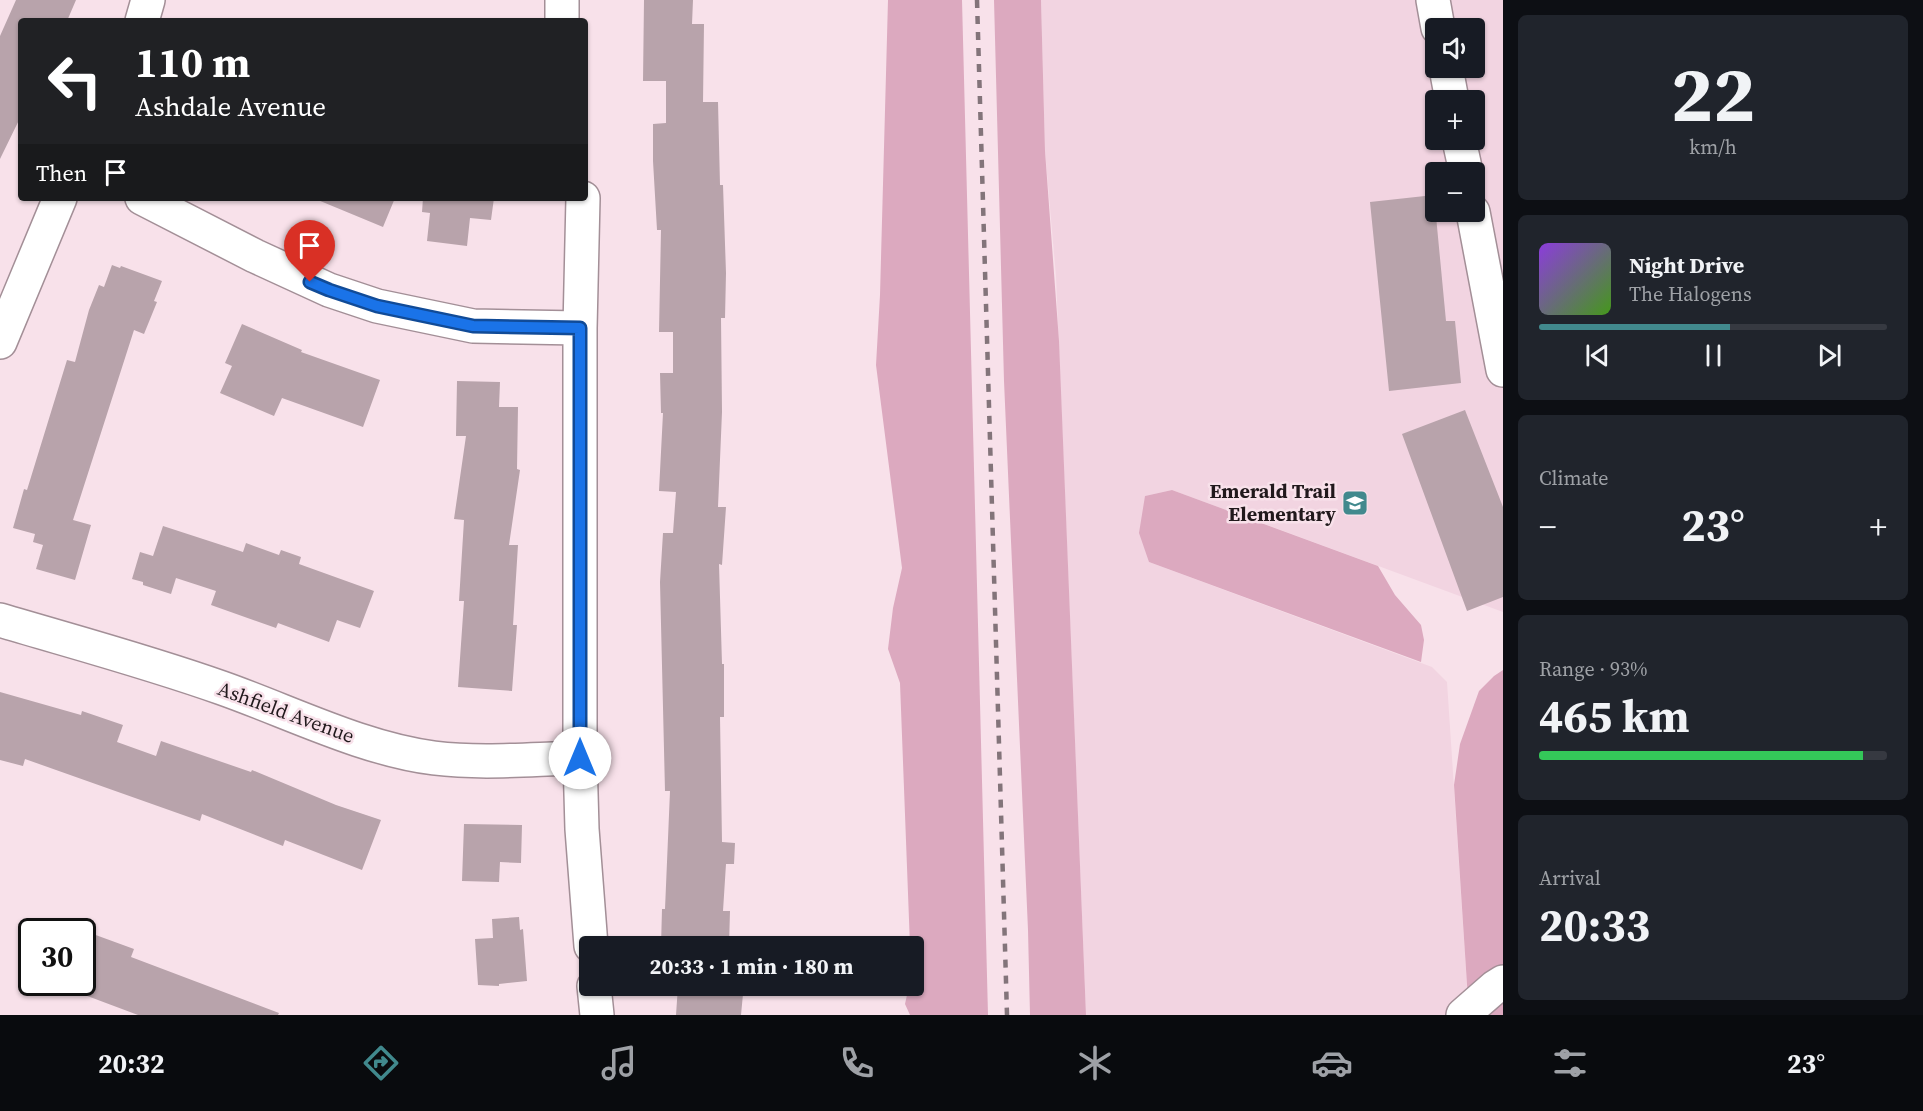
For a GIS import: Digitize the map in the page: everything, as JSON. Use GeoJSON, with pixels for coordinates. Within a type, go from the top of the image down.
{"type":"FeatureCollection","features":[{"type":"Feature","properties":{"kind":"street"},"geometry":{"type":"LineString","coordinates":[[143,18],[148,0]]}},
{"type":"Feature","properties":{"kind":"street"},"geometry":{"type":"LineString","coordinates":[[561,0],[562,18]]}},
{"type":"Feature","properties":{"kind":"street"},"geometry":{"type":"LineString","coordinates":[[1433,0],[1436,18]]}},
{"type":"Feature","properties":{"kind":"street"},"geometry":{"type":"LineString","coordinates":[[0,342],[59,201]]}},
{"type":"Feature","properties":{"kind":"street"},"geometry":{"type":"LineString","coordinates":[[148,201],[255,256],[329,290],[377,306],[473,326],[580,328]]}},
{"type":"Feature","properties":{"kind":"street"},"geometry":{"type":"LineString","coordinates":[[583,201],[580,328],[580,758],[582,829],[590,936]]}},
{"type":"Feature","properties":{"kind":"street"},"geometry":{"type":"LineString","coordinates":[[1475,222],[1503,370]]}},
{"type":"Feature","properties":{"kind":"street","name":"Ashfield Avenue"},"geometry":{"type":"LineString","coordinates":[[0,620],[172,671],[377,746],[405,753],[463,761],[580,758]]}},
{"type":"Feature","properties":{"kind":"street"},"geometry":{"type":"LineString","coordinates":[[1463,1015],[1503,982]]}},
{"type":"Feature","properties":{"kind":"street"},"geometry":{"type":"LineString","coordinates":[[595,996],[597,1015]]}},
{"type":"Feature","properties":{"kind":"shaded area"},"geometry":{"type":"Polygon","coordinates":[[[888,0],[962,0],[988,1015],[910,1015],[905,1004],[907,996],[924,996],[924,936],[910,936],[900,683],[888,649],[893,608],[902,568],[876,365],[888,0]]]}},
{"type":"Feature","properties":{"kind":"shaded area"},"geometry":{"type":"Polygon","coordinates":[[[994,0],[1041,0],[1045,151],[1059,341],[1086,1015],[1030,1015],[1004,381],[994,0]]]}},
{"type":"Feature","properties":{"kind":"shaded area","name":"Emerald Trail Elementary"},"geometry":{"type":"Polygon","coordinates":[[[1041,0],[1503,0],[1503,612],[1172,490],[1145,496],[1149,562],[1432,667],[1447,682],[1469,1015],[1086,1015],[1056,276],[1045,151],[1041,0]]]}},
{"type":"Feature","properties":{"kind":"shaded area"},"geometry":{"type":"Polygon","coordinates":[[[1172,490],[1378,566],[1395,595],[1421,625],[1424,640],[1421,662],[1149,562],[1139,533],[1145,496],[1172,490]]]}},
{"type":"Feature","properties":{"kind":"shaded area"},"geometry":{"type":"Polygon","coordinates":[[[1503,670],[1503,1015],[1469,1015],[1454,785],[1460,744],[1479,691],[1503,670]]]}},
{"type":"Feature","properties":{"kind":"building"},"geometry":{"type":"Polygon","coordinates":[[[16,0],[76,0],[68,18],[18,18],[18,122],[0,159],[0,36],[16,0]]]}},
{"type":"Feature","properties":{"kind":"building"},"geometry":{"type":"Polygon","coordinates":[[[644,0],[693,0],[692,24],[704,24],[703,102],[718,102],[720,185],[723,185],[726,273],[725,318],[721,318],[722,412],[718,507],[726,507],[722,565],[719,564],[722,664],[724,664],[724,717],[720,717],[722,842],[735,843],[734,864],[726,864],[723,911],[730,911],[729,936],[661,936],[662,909],[665,909],[670,791],[665,791],[660,582],[663,533],[673,533],[676,492],[659,491],[663,413],[661,413],[660,373],[673,373],[673,332],[659,332],[661,230],[657,230],[653,161],[653,124],[666,123],[666,81],[643,81],[644,0]]]}},
{"type":"Feature","properties":{"kind":"building"},"geometry":{"type":"Polygon","coordinates":[[[1425,196],[1425,222],[1437,222],[1446,321],[1455,321],[1461,383],[1389,391],[1370,202],[1425,196]]]}},
{"type":"Feature","properties":{"kind":"building"},"geometry":{"type":"Polygon","coordinates":[[[320,201],[394,201],[383,227],[320,201]]]}},
{"type":"Feature","properties":{"kind":"building"},"geometry":{"type":"Polygon","coordinates":[[[423,201],[494,201],[491,220],[470,218],[467,246],[427,241],[430,213],[422,212],[423,201]]]}},
{"type":"Feature","properties":{"kind":"building"},"geometry":{"type":"Polygon","coordinates":[[[112,265],[162,281],[154,301],[157,302],[144,334],[134,330],[73,520],[91,525],[75,580],[36,569],[43,545],[33,542],[35,534],[13,528],[67,360],[75,362],[89,310],[99,285],[104,287],[112,265]]]}},
{"type":"Feature","properties":{"kind":"building"},"geometry":{"type":"Polygon","coordinates":[[[242,324],[302,350],[301,352],[380,380],[363,427],[282,398],[274,416],[220,393],[232,366],[225,363],[242,324]]]}},
{"type":"Feature","properties":{"kind":"building"},"geometry":{"type":"Polygon","coordinates":[[[457,381],[500,382],[499,407],[518,407],[517,469],[520,470],[509,545],[518,545],[513,625],[517,625],[512,691],[458,687],[464,601],[459,601],[464,520],[454,519],[466,436],[456,436],[457,381]]]}},
{"type":"Feature","properties":{"kind":"building"},"geometry":{"type":"Polygon","coordinates":[[[1465,410],[1503,507],[1503,597],[1467,611],[1402,434],[1465,410]]]}},
{"type":"Feature","properties":{"kind":"building"},"geometry":{"type":"Polygon","coordinates":[[[163,526],[243,552],[246,543],[279,555],[281,550],[301,557],[299,564],[374,591],[360,628],[337,620],[329,642],[278,623],[276,628],[211,605],[216,591],[176,578],[171,594],[143,585],[143,582],[132,579],[140,552],[153,556],[163,526]]]}},
{"type":"Feature","properties":{"kind":"building"},"geometry":{"type":"Polygon","coordinates":[[[0,692],[81,715],[82,711],[123,725],[117,742],[156,756],[161,741],[251,772],[252,770],[336,805],[381,820],[362,870],[285,840],[283,846],[202,814],[200,821],[25,759],[23,766],[0,760],[0,692]]]}},
{"type":"Feature","properties":{"kind":"building"},"geometry":{"type":"Polygon","coordinates":[[[464,824],[522,825],[521,863],[500,862],[499,882],[462,881],[464,824]]]}},
{"type":"Feature","properties":{"kind":"building"},"geometry":{"type":"Polygon","coordinates":[[[519,917],[520,930],[523,929],[527,981],[499,984],[499,986],[478,985],[475,939],[493,938],[492,919],[519,917]]]}},
{"type":"Feature","properties":{"kind":"building"},"geometry":{"type":"Polygon","coordinates":[[[96,935],[134,949],[131,957],[279,1013],[278,1015],[138,1015],[87,996],[96,996],[96,935]]]}},
{"type":"Feature","properties":{"kind":"building"},"geometry":{"type":"Polygon","coordinates":[[[677,996],[743,996],[741,1015],[676,1015],[677,996]]]}},
{"type":"Feature","properties":{"kind":"railway"},"geometry":{"type":"LineString","coordinates":[[977,0],[1007,1015]]}},
{"type":"Feature","properties":{"kind":"place","name":"Emerald Trail Elementary"},"geometry":{"type":"Point","coordinates":[1355,503]}},
{"type":"Feature","properties":{"kind":"route"},"geometry":{"type":"LineString","coordinates":[[310,282],[377,306],[473,326],[580,328],[580,758]]}}]}
